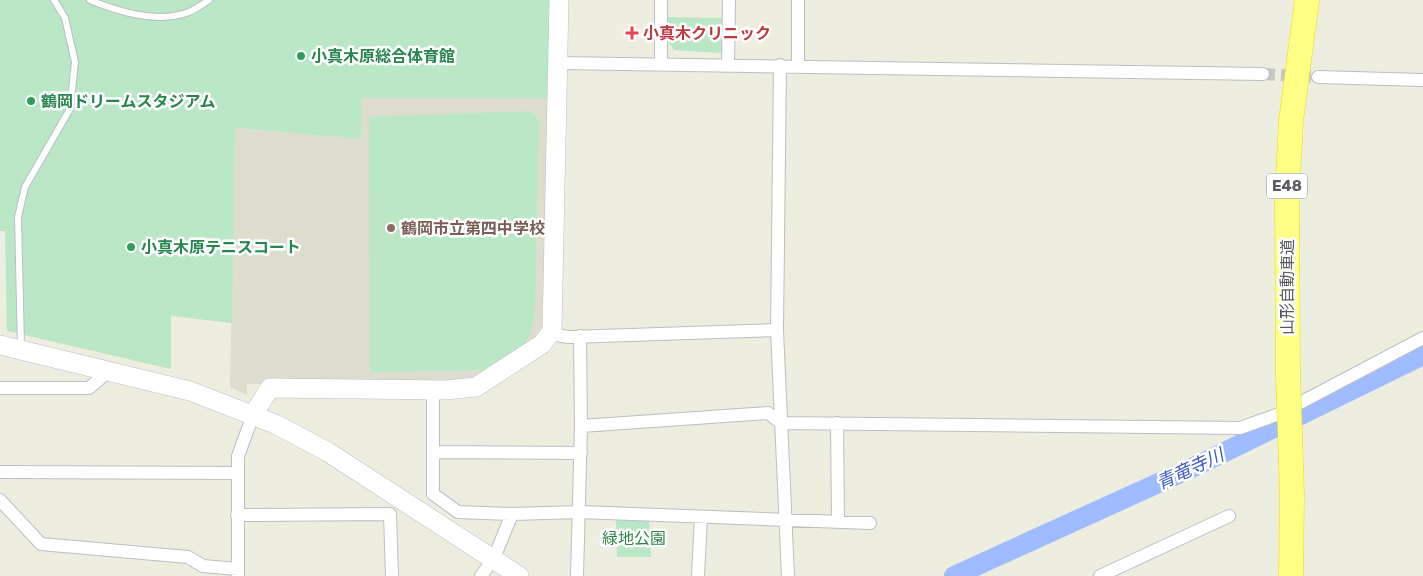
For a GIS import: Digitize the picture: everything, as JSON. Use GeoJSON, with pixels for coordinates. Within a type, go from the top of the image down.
{"type":"FeatureCollection","features":[{"type":"Feature","properties":{"kind":"highway","name":"山形自動車道"},"geometry":{"type":"LineString","coordinates":[[1291,576],[1292,495],[1288,374],[1287,195],[1291,121],[1307,0]]}},
{"type":"Feature","properties":{"kind":"street"},"geometry":{"type":"LineString","coordinates":[[0,500],[41,544],[188,557],[203,566],[238,573],[238,456],[253,415],[270,388],[434,390],[476,387],[542,344],[552,331],[559,0]]}},
{"type":"Feature","properties":{"kind":"street"},"geometry":{"type":"LineString","coordinates":[[661,0],[661,64]]}},
{"type":"Feature","properties":{"kind":"street"},"geometry":{"type":"LineString","coordinates":[[728,65],[729,0]]}},
{"type":"Feature","properties":{"kind":"street"},"geometry":{"type":"LineString","coordinates":[[798,0],[798,66]]}},
{"type":"Feature","properties":{"kind":"street"},"geometry":{"type":"LineString","coordinates":[[558,63],[1263,74]]}},
{"type":"Feature","properties":{"kind":"street"},"geometry":{"type":"LineString","coordinates":[[780,65],[777,330],[788,576]]}},
{"type":"Feature","properties":{"kind":"street"},"geometry":{"type":"LineString","coordinates":[[1318,77],[1423,80]]}},
{"type":"Feature","properties":{"kind":"street"},"geometry":{"type":"LineString","coordinates":[[552,331],[561,336],[580,336],[777,330]]}},
{"type":"Feature","properties":{"kind":"street"},"geometry":{"type":"LineString","coordinates":[[577,576],[581,453],[580,336]]}},
{"type":"Feature","properties":{"kind":"street"},"geometry":{"type":"LineString","coordinates":[[581,426],[768,413],[781,423],[1240,428],[1279,414],[1423,338]]}},
{"type":"Feature","properties":{"kind":"street"},"geometry":{"type":"LineString","coordinates":[[0,345],[110,370],[190,391],[253,415],[328,452],[519,576]]}},
{"type":"Feature","properties":{"kind":"street"},"geometry":{"type":"LineString","coordinates":[[0,388],[89,388],[110,370]]}},
{"type":"Feature","properties":{"kind":"street"},"geometry":{"type":"LineString","coordinates":[[434,390],[433,494],[458,512],[512,514],[580,512],[870,523]]}},
{"type":"Feature","properties":{"kind":"street"},"geometry":{"type":"LineString","coordinates":[[837,424],[838,522]]}},
{"type":"Feature","properties":{"kind":"street"},"geometry":{"type":"LineString","coordinates":[[433,452],[581,453]]}},
{"type":"Feature","properties":{"kind":"street"},"geometry":{"type":"LineString","coordinates":[[0,472],[238,473]]}},
{"type":"Feature","properties":{"kind":"street"},"geometry":{"type":"LineString","coordinates":[[237,515],[390,514],[392,576]]}},
{"type":"Feature","properties":{"kind":"street"},"geometry":{"type":"LineString","coordinates":[[481,576],[494,558],[512,514]]}},
{"type":"Feature","properties":{"kind":"street"},"geometry":{"type":"LineString","coordinates":[[1100,576],[1122,570],[1229,516]]}},
{"type":"Feature","properties":{"kind":"street"},"geometry":{"type":"LineString","coordinates":[[698,576],[701,517]]}},
{"type":"Feature","properties":{"kind":"lane"},"geometry":{"type":"LineString","coordinates":[[21,349],[18,217],[25,187],[70,109],[75,62],[65,18],[54,0]]}},
{"type":"Feature","properties":{"kind":"lane"},"geometry":{"type":"LineString","coordinates":[[90,0],[114,9],[152,16],[189,12],[210,0]]}},
{"type":"Feature","properties":{"kind":"shaded area","name":"鶴岡市立第四中学校"},"geometry":{"type":"Polygon","coordinates":[[[361,98],[548,98],[548,318],[542,333],[469,383],[247,384],[247,395],[230,387],[235,128],[361,139],[361,98]]]}},
{"type":"Feature","properties":{"kind":"green space"},"geometry":{"type":"Polygon","coordinates":[[[0,0],[549,0],[548,98],[362,98],[361,139],[235,128],[232,323],[171,316],[171,369],[7,331],[5,231],[0,231],[0,0]]]}},
{"type":"Feature","properties":{"kind":"green space"},"geometry":{"type":"Polygon","coordinates":[[[668,17],[724,18],[725,49],[720,53],[674,50],[669,43],[668,17]]]}},
{"type":"Feature","properties":{"kind":"green space"},"geometry":{"type":"Polygon","coordinates":[[[530,111],[539,120],[535,306],[530,337],[521,346],[483,370],[370,372],[369,117],[530,111]]]}},
{"type":"Feature","properties":{"kind":"green space","name":"緑地公園"},"geometry":{"type":"Polygon","coordinates":[[[616,520],[649,520],[651,557],[617,557],[616,520]]]}},
{"type":"Feature","properties":{"kind":"waterway","name":"青竜寺川"},"geometry":{"type":"LineString","coordinates":[[954,576],[1198,465],[1423,355]]}},
{"type":"Feature","properties":{"kind":"tunnel"},"geometry":{"type":"LineString","coordinates":[[1263,74],[1318,77]]}},
{"type":"Feature","properties":{"kind":"place","name":"小真木クリニック"},"geometry":{"type":"Point","coordinates":[632,33]}},
{"type":"Feature","properties":{"kind":"place","name":"小真木原総合体育館"},"geometry":{"type":"Point","coordinates":[301,56]}},
{"type":"Feature","properties":{"kind":"place","name":"鶴岡ドリームスタジアム"},"geometry":{"type":"Point","coordinates":[31,101]}},
{"type":"Feature","properties":{"kind":"place","name":"鶴岡市立第四中学校"},"geometry":{"type":"Point","coordinates":[391,228]}},
{"type":"Feature","properties":{"kind":"place","name":"小真木原テニスコート"},"geometry":{"type":"Point","coordinates":[131,247]}}]}
